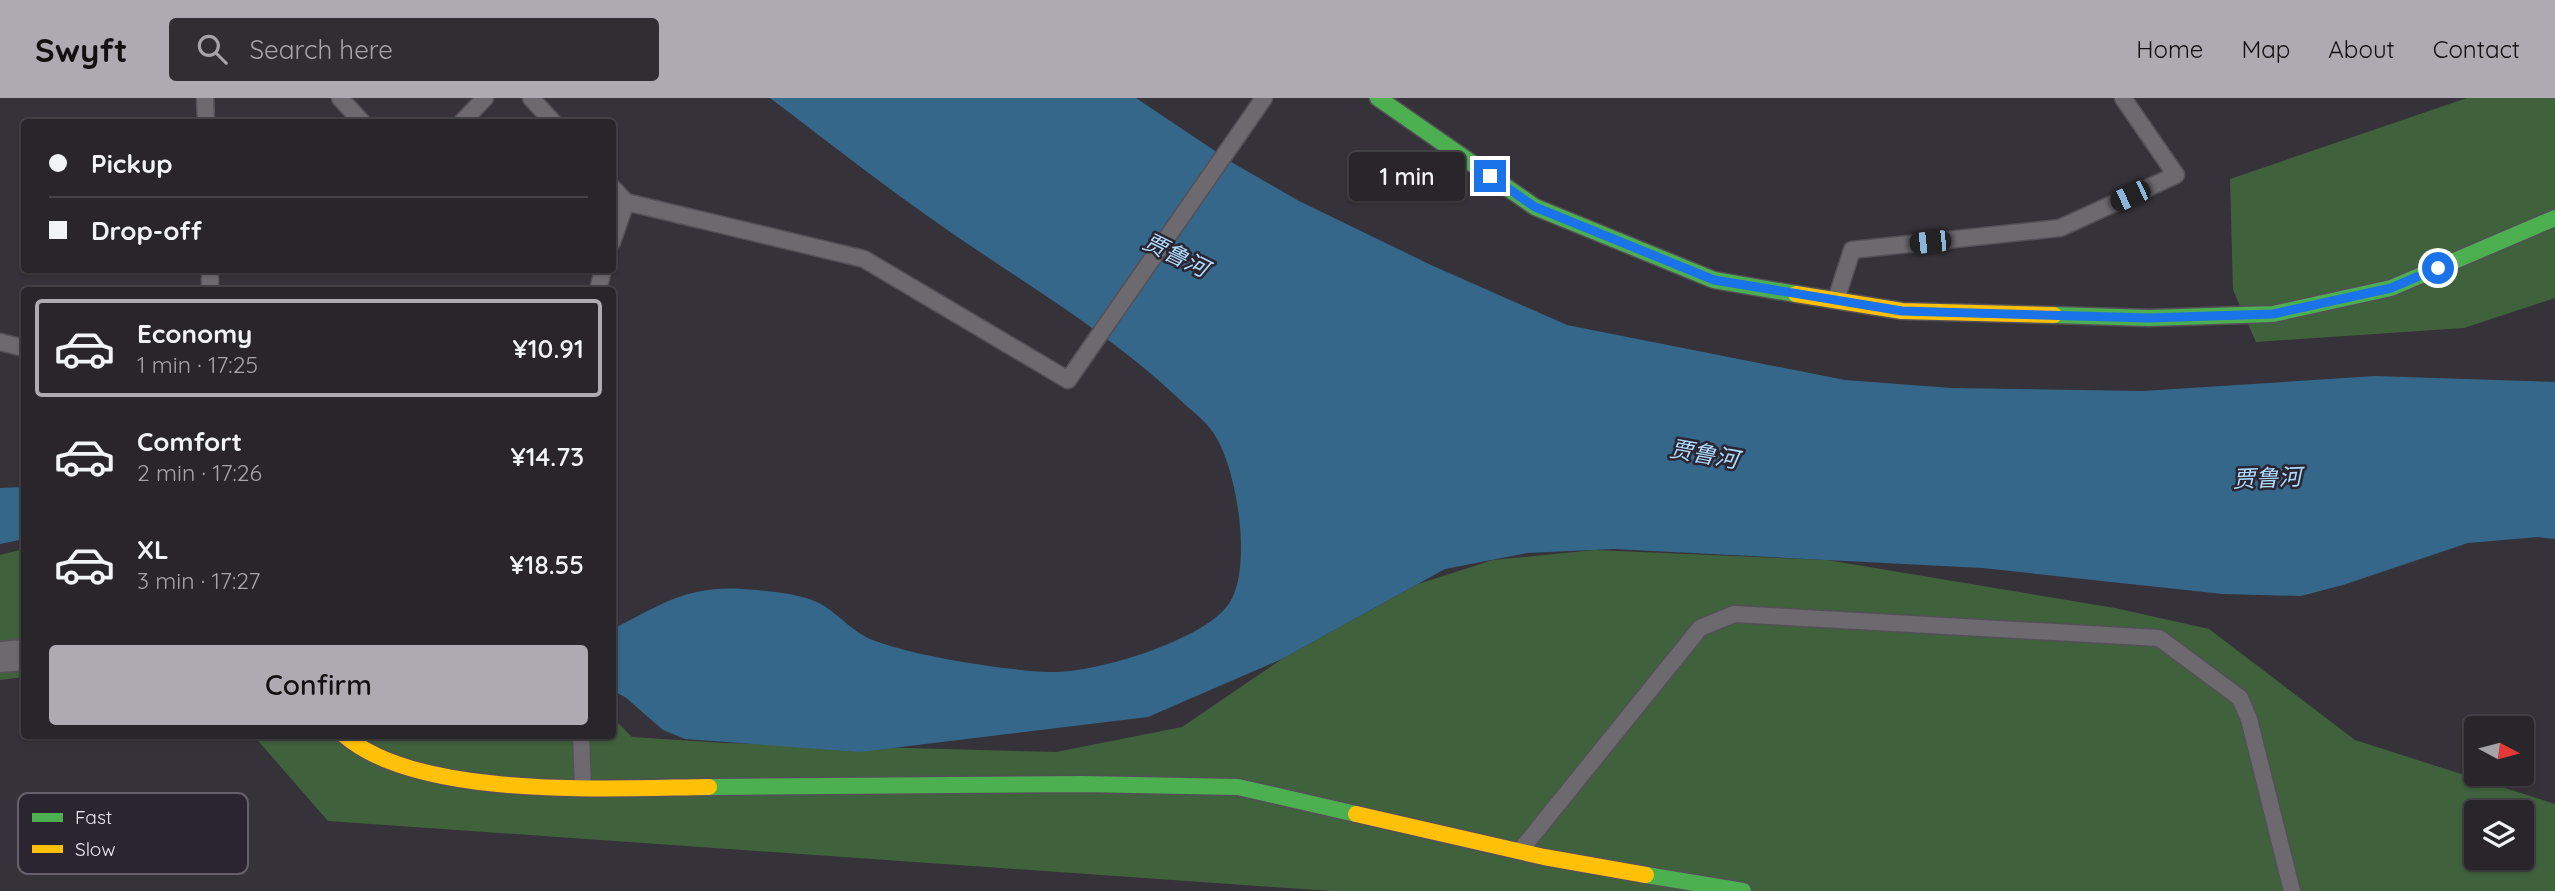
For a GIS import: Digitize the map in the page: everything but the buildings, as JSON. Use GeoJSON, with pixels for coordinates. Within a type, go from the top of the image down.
{"type":"FeatureCollection","features":[{"type":"Feature","properties":{"kind":"street"},"geometry":{"type":"LineString","coordinates":[[1378,98],[1535,207],[1714,280],[1902,311],[2149,318],[2273,314],[2391,288],[2555,218]]}},
{"type":"Feature","properties":{"kind":"street"},"geometry":{"type":"LineString","coordinates":[[0,657],[21,655]]}},
{"type":"Feature","properties":{"kind":"street"},"geometry":{"type":"LineString","coordinates":[[349,739],[360,749],[435,777],[583,788],[1082,784],[1238,787],[1520,851],[1743,891]]}},
{"type":"Feature","properties":{"kind":"lane"},"geometry":{"type":"LineString","coordinates":[[205,98],[206,119]]}},
{"type":"Feature","properties":{"kind":"lane"},"geometry":{"type":"LineString","coordinates":[[340,98],[359,119]]}},
{"type":"Feature","properties":{"kind":"lane"},"geometry":{"type":"LineString","coordinates":[[465,119],[485,98]]}},
{"type":"Feature","properties":{"kind":"lane"},"geometry":{"type":"LineString","coordinates":[[531,98],[550,119]]}},
{"type":"Feature","properties":{"kind":"lane"},"geometry":{"type":"LineString","coordinates":[[616,191],[626,202],[864,259],[1068,380],[1264,98]]}},
{"type":"Feature","properties":{"kind":"lane"},"geometry":{"type":"LineString","coordinates":[[1836,300],[1852,250],[2060,228],[2176,175],[2123,98]]}},
{"type":"Feature","properties":{"kind":"lane"},"geometry":{"type":"LineString","coordinates":[[616,231],[626,202]]}},
{"type":"Feature","properties":{"kind":"lane"},"geometry":{"type":"LineString","coordinates":[[0,342],[21,347]]}},
{"type":"Feature","properties":{"kind":"lane"},"geometry":{"type":"LineString","coordinates":[[1520,851],[1700,628],[1734,614],[2159,638],[2240,698],[2249,719],[2292,891]]}},
{"type":"Feature","properties":{"kind":"lane"},"geometry":{"type":"LineString","coordinates":[[581,739],[583,788]]}},
{"type":"Feature","properties":{"kind":"green space"},"geometry":{"type":"Polygon","coordinates":[[[2467,98],[2555,98],[2555,298],[2464,328],[2256,342],[2233,290],[2230,179],[2467,98]]]}},
{"type":"Feature","properties":{"kind":"green space"},"geometry":{"type":"Polygon","coordinates":[[[21,550],[21,677],[0,680],[0,555],[21,550]]]}},
{"type":"Feature","properties":{"kind":"green space"},"geometry":{"type":"Polygon","coordinates":[[[1595,550],[1827,560],[2115,608],[2209,629],[2355,740],[2464,775],[2464,786],[2499,786],[2555,804],[2555,891],[1331,891],[328,821],[256,739],[616,739],[616,721],[632,737],[725,743],[1056,752],[1182,727],[1282,659],[1418,584],[1493,560],[1595,550]]]}},
{"type":"Feature","properties":{"kind":"water","name":"贾鲁河"},"geometry":{"type":"Polygon","coordinates":[[[770,98],[1136,98],[1233,163],[1299,201],[1431,265],[1567,325],[1845,380],[1951,388],[2143,391],[2375,376],[2555,382],[2555,539],[2538,537],[2468,543],[2343,585],[2301,596],[2223,594],[1982,568],[1614,549],[1527,553],[1445,569],[1282,659],[1148,717],[860,752],[685,739],[663,730],[616,692],[616,627],[682,596],[734,588],[792,595],[820,604],[862,635],[888,645],[983,665],[1049,672],[1118,661],[1172,643],[1215,618],[1228,605],[1236,589],[1240,568],[1239,517],[1229,467],[1212,431],[1125,352],[862,168],[770,98]]]}},
{"type":"Feature","properties":{"kind":"water"},"geometry":{"type":"Polygon","coordinates":[[[21,487],[21,540],[0,544],[0,488],[21,487]]]}},
{"type":"Feature","properties":{"kind":"traffic: fast"},"geometry":{"type":"LineString","coordinates":[[1378,98],[1535,207],[1714,280],[1796,294]]}},
{"type":"Feature","properties":{"kind":"traffic: fast"},"geometry":{"type":"LineString","coordinates":[[2054,315],[2149,318],[2273,314],[2391,288],[2555,218]]}},
{"type":"Feature","properties":{"kind":"traffic: fast"},"geometry":{"type":"LineString","coordinates":[[709,787],[1082,784],[1238,787],[1356,814]]}},
{"type":"Feature","properties":{"kind":"traffic: fast"},"geometry":{"type":"LineString","coordinates":[[1646,875],[1743,891]]}},
{"type":"Feature","properties":{"kind":"traffic: slow"},"geometry":{"type":"LineString","coordinates":[[1796,294],[1902,311],[2054,315]]}},
{"type":"Feature","properties":{"kind":"traffic: slow"},"geometry":{"type":"LineString","coordinates":[[350,739],[377,756],[419,771],[466,780],[570,788],[709,787]]}},
{"type":"Feature","properties":{"kind":"traffic: slow"},"geometry":{"type":"LineString","coordinates":[[1356,814],[1544,857],[1646,875]]}},
{"type":"Feature","properties":{"kind":"route"},"geometry":{"type":"LineString","coordinates":[[1490,176],[1535,207],[1714,280],[1902,311],[2149,318],[2273,314],[2391,288],[2438,268]]}}]}
